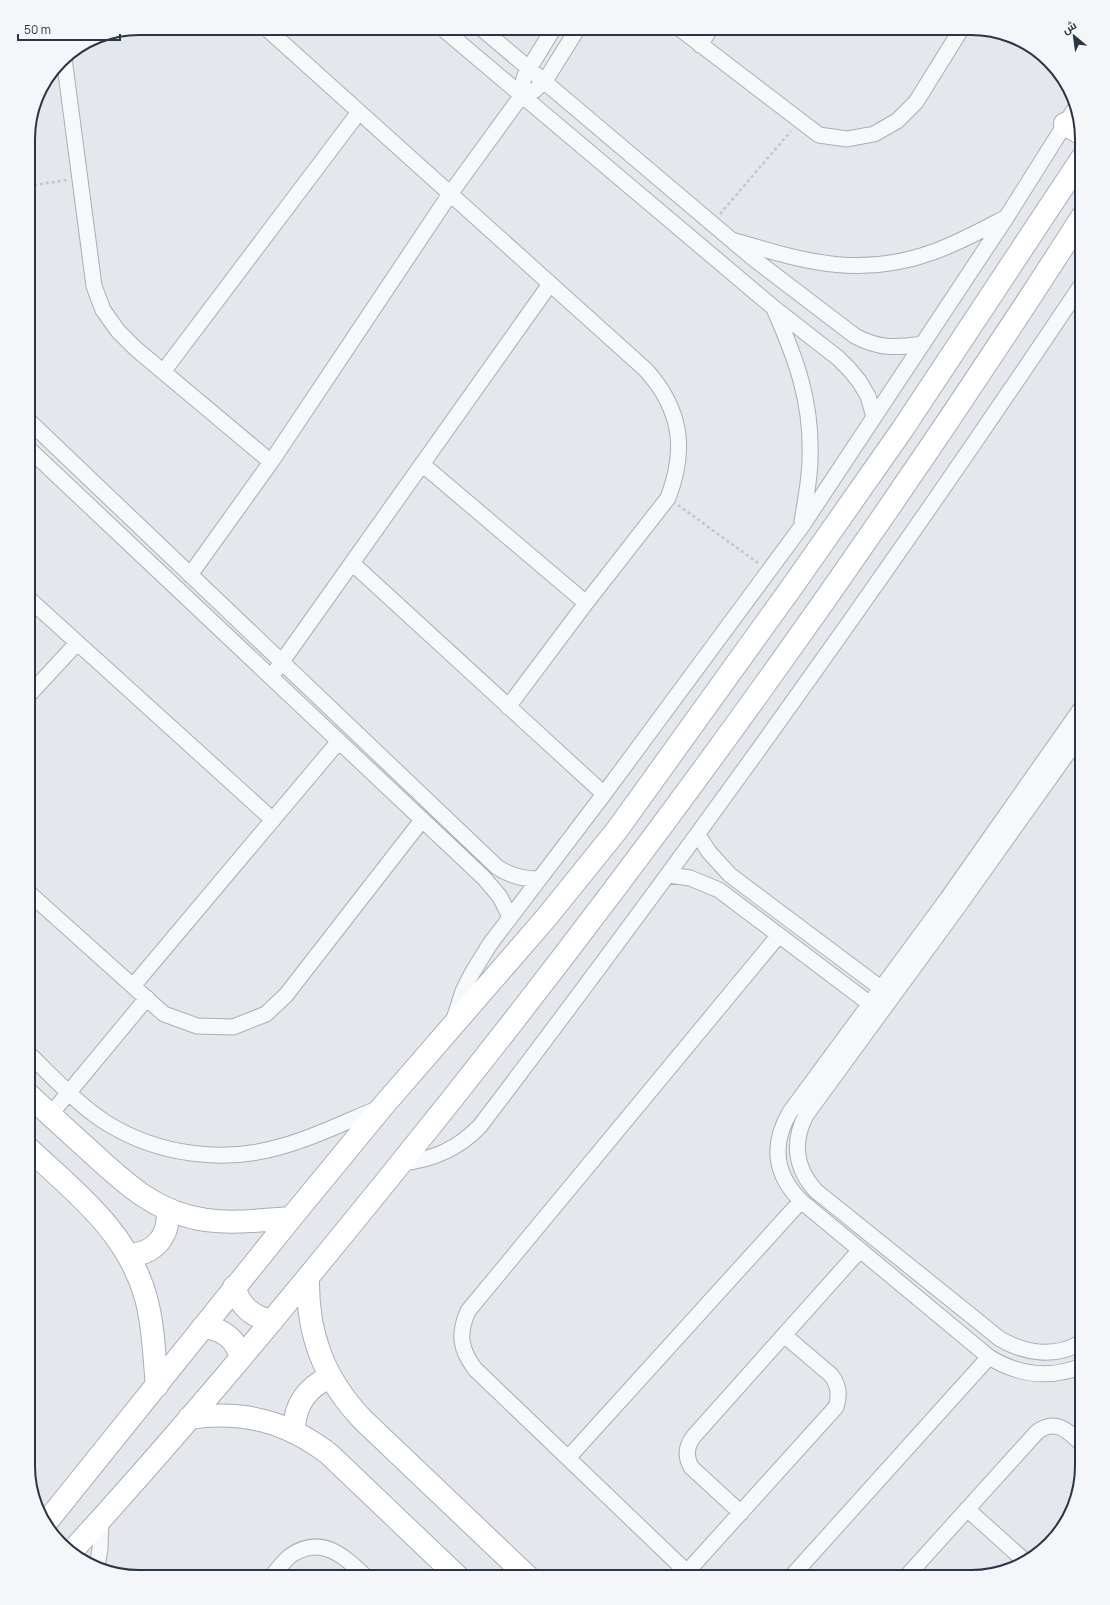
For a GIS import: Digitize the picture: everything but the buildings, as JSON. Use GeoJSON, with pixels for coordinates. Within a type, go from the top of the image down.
{"type":"FeatureCollection","features":[{"type":"Feature","properties":{"kind":"street"},"geometry":{"type":"LineString","coordinates":[[274,35],[646,370],[657,383],[673,414],[678,430],[678,465],[668,498],[586,603],[508,707]]}},
{"type":"Feature","properties":{"kind":"street"},"geometry":{"type":"LineString","coordinates":[[450,35],[774,308],[849,369],[868,396],[874,417]]}},
{"type":"Feature","properties":{"kind":"street"},"geometry":{"type":"LineString","coordinates":[[490,35],[730,239],[855,336],[865,342],[880,346],[900,348],[923,344]]}},
{"type":"Feature","properties":{"kind":"street"},"geometry":{"type":"LineString","coordinates":[[190,575],[271,462],[450,194],[522,95],[523,82],[550,35]]}},
{"type":"Feature","properties":{"kind":"street"},"geometry":{"type":"LineString","coordinates":[[522,95],[535,90],[545,81],[574,35]]}},
{"type":"Feature","properties":{"kind":"street"},"geometry":{"type":"LineString","coordinates":[[688,35],[819,135],[847,139],[874,134],[897,121],[916,102],[955,35]]}},
{"type":"Feature","properties":{"kind":"street"},"geometry":{"type":"LineString","coordinates":[[700,45],[706,35]]}},
{"type":"Feature","properties":{"kind":"street"},"geometry":{"type":"LineString","coordinates":[[65,65],[94,286],[103,310],[118,331],[136,349],[271,462]]}},
{"type":"Feature","properties":{"kind":"street"},"geometry":{"type":"LineString","coordinates":[[163,372],[359,112]]}},
{"type":"Feature","properties":{"kind":"street"},"geometry":{"type":"LineString","coordinates":[[452,1026],[457,1009],[471,975],[490,944],[604,794],[802,526],[1006,218],[1073,122]]}},
{"type":"Feature","properties":{"kind":"street"},"geometry":{"type":"LineString","coordinates":[[49,1519],[157,1386],[234,1287],[383,1106],[560,902],[617,830],[897,437],[971,328],[1075,169]]}},
{"type":"Feature","properties":{"kind":"street"},"geometry":{"type":"LineString","coordinates":[[730,239],[797,259],[837,265],[867,266],[902,261],[936,251],[1006,218]]}},
{"type":"Feature","properties":{"kind":"street"},"geometry":{"type":"LineString","coordinates":[[75,1548],[101,1520],[308,1278],[462,1087],[602,908],[781,664],[918,465],[1075,228]]}},
{"type":"Feature","properties":{"kind":"street"},"geometry":{"type":"LineString","coordinates":[[271,677],[550,284]]}},
{"type":"Feature","properties":{"kind":"street"},"geometry":{"type":"LineString","coordinates":[[401,1163],[439,1156],[461,1143],[480,1126],[698,835],[916,528],[1075,294]]}},
{"type":"Feature","properties":{"kind":"street"},"geometry":{"type":"LineString","coordinates":[[774,308],[799,369],[808,414],[810,459],[802,526]]}},
{"type":"Feature","properties":{"kind":"street"},"geometry":{"type":"LineString","coordinates":[[35,427],[496,867],[519,878],[539,879]]}},
{"type":"Feature","properties":{"kind":"street"},"geometry":{"type":"LineString","coordinates":[[35,455],[492,887],[500,897],[510,917]]}},
{"type":"Feature","properties":{"kind":"street"},"geometry":{"type":"LineString","coordinates":[[422,464],[586,603]]}},
{"type":"Feature","properties":{"kind":"street"},"geometry":{"type":"LineString","coordinates":[[352,563],[604,794]]}},
{"type":"Feature","properties":{"kind":"street"},"geometry":{"type":"LineString","coordinates":[[35,604],[273,820]]}},
{"type":"Feature","properties":{"kind":"street"},"geometry":{"type":"LineString","coordinates":[[35,688],[77,643]]}},
{"type":"Feature","properties":{"kind":"street"},"geometry":{"type":"LineString","coordinates":[[1075,717],[882,989],[872,1010],[801,1124],[798,1134],[797,1155],[803,1174],[816,1191],[1000,1339],[1022,1350],[1046,1352],[1069,1348],[1075,1345]]}},
{"type":"Feature","properties":{"kind":"street"},"geometry":{"type":"LineString","coordinates":[[133,986],[339,742]]}},
{"type":"Feature","properties":{"kind":"street"},"geometry":{"type":"LineString","coordinates":[[1075,743],[963,901],[872,1010],[790,1112],[780,1132],[778,1142],[779,1164],[787,1184],[801,1201],[989,1357],[1001,1365],[1029,1373],[1059,1373],[1075,1368]]}},
{"type":"Feature","properties":{"kind":"street"},"geometry":{"type":"LineString","coordinates":[[35,898],[164,1014],[197,1026],[233,1026],[266,1014],[286,996],[422,820]]}},
{"type":"Feature","properties":{"kind":"street"},"geometry":{"type":"LineString","coordinates":[[698,835],[709,852],[723,868],[882,989]]}},
{"type":"Feature","properties":{"kind":"street"},"geometry":{"type":"LineString","coordinates":[[711,886],[723,868]]}},
{"type":"Feature","properties":{"kind":"street"},"geometry":{"type":"LineString","coordinates":[[669,875],[690,878],[711,886],[779,935],[872,1010]]}},
{"type":"Feature","properties":{"kind":"street"},"geometry":{"type":"LineString","coordinates":[[754,916],[765,901]]}},
{"type":"Feature","properties":{"kind":"street"},"geometry":{"type":"LineString","coordinates":[[685,1570],[475,1369],[467,1359],[462,1348],[461,1335],[463,1323],[468,1311],[779,935]]}},
{"type":"Feature","properties":{"kind":"street"},"geometry":{"type":"LineString","coordinates":[[50,1114],[147,998]]}},
{"type":"Feature","properties":{"kind":"street"},"geometry":{"type":"LineString","coordinates":[[35,1060],[88,1110],[122,1132],[159,1146],[199,1154],[240,1154],[282,1147],[298,1142],[383,1106]]}},
{"type":"Feature","properties":{"kind":"street"},"geometry":{"type":"LineString","coordinates":[[35,1100],[132,1189],[167,1209],[193,1218],[220,1221],[291,1218]]}},
{"type":"Feature","properties":{"kind":"street"},"geometry":{"type":"LineString","coordinates":[[35,1155],[99,1216],[110,1228],[129,1255],[142,1284],[150,1315],[157,1386]]}},
{"type":"Feature","properties":{"kind":"street"},"geometry":{"type":"LineString","coordinates":[[568,1458],[801,1201]]}},
{"type":"Feature","properties":{"kind":"street"},"geometry":{"type":"LineString","coordinates":[[129,1255],[144,1253],[151,1249],[162,1238],[167,1224],[167,1209]]}},
{"type":"Feature","properties":{"kind":"street"},"geometry":{"type":"LineString","coordinates":[[741,1513],[691,1467],[687,1456],[688,1445],[694,1436],[860,1250]]}},
{"type":"Feature","properties":{"kind":"street"},"geometry":{"type":"LineString","coordinates":[[308,1278],[308,1308],[314,1336],[330,1377],[345,1400],[363,1420],[521,1570]]}},
{"type":"Feature","properties":{"kind":"street"},"geometry":{"type":"LineString","coordinates":[[234,1287],[236,1294],[244,1308],[257,1317],[272,1321]]}},
{"type":"Feature","properties":{"kind":"street"},"geometry":{"type":"LineString","coordinates":[[203,1327],[218,1329],[224,1333],[235,1344],[240,1357]]}},
{"type":"Feature","properties":{"kind":"street"},"geometry":{"type":"LineString","coordinates":[[694,1570],[741,1513],[832,1413],[838,1401],[838,1387],[831,1375],[784,1335]]}},
{"type":"Feature","properties":{"kind":"street"},"geometry":{"type":"LineString","coordinates":[[797,1570],[989,1357]]}},
{"type":"Feature","properties":{"kind":"street"},"geometry":{"type":"LineString","coordinates":[[294,1431],[296,1414],[303,1398],[315,1386],[330,1377]]}},
{"type":"Feature","properties":{"kind":"street"},"geometry":{"type":"LineString","coordinates":[[189,1418],[219,1415],[250,1417],[265,1420],[294,1431],[307,1438],[330,1454],[451,1570]]}},
{"type":"Feature","properties":{"kind":"street"},"geometry":{"type":"LineString","coordinates":[[912,1570],[1041,1429],[1051,1426],[1061,1427],[1075,1438]]}},
{"type":"Feature","properties":{"kind":"street"},"geometry":{"type":"LineString","coordinates":[[967,1509],[1021,1557]]}},
{"type":"Feature","properties":{"kind":"street"},"geometry":{"type":"LineString","coordinates":[[97,1561],[100,1549],[101,1520]]}},
{"type":"Feature","properties":{"kind":"street"},"geometry":{"type":"LineString","coordinates":[[278,1570],[291,1556],[314,1548],[330,1550],[338,1553],[345,1557],[359,1570]]}},
{"type":"Feature","properties":{"kind":"path"},"geometry":{"type":"LineString","coordinates":[[712,224],[800,120]]}},
{"type":"Feature","properties":{"kind":"path"},"geometry":{"type":"LineString","coordinates":[[35,185],[79,178]]}},
{"type":"Feature","properties":{"kind":"path"},"geometry":{"type":"LineString","coordinates":[[668,498],[769,571]]}}]}
